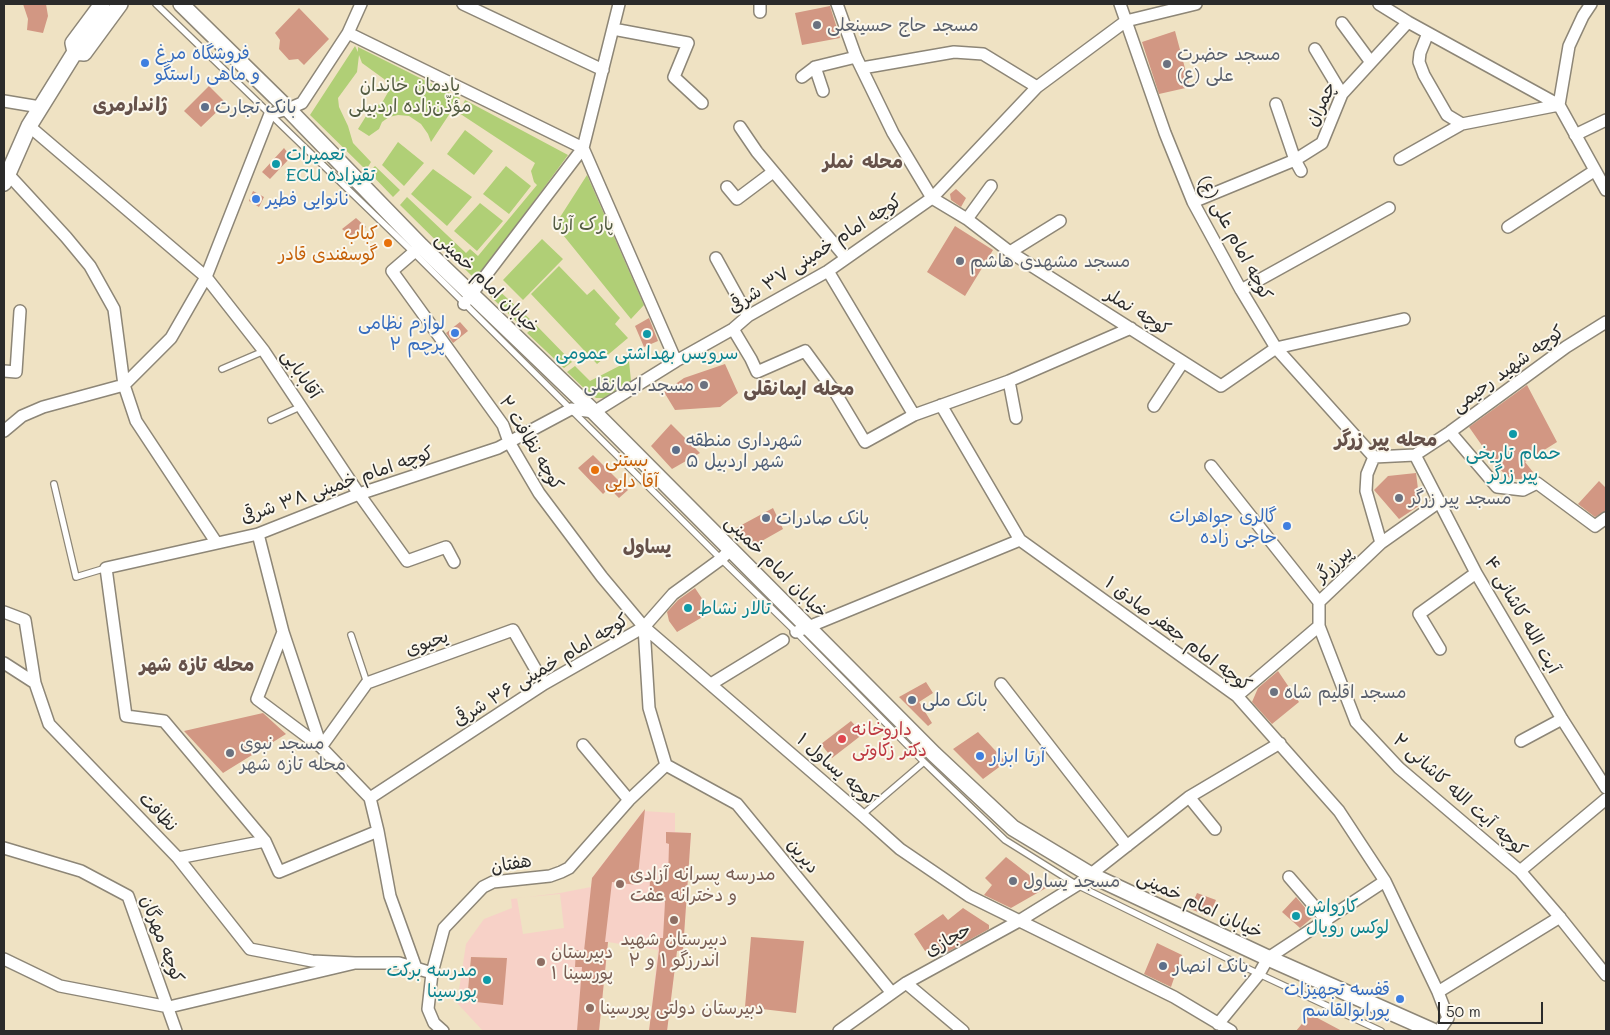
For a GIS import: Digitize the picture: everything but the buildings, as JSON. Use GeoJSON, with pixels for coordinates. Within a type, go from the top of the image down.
{"type":"FeatureCollection","features":[{"type":"Feature","properties":{"kind":"main road"},"geometry":{"type":"LineString","coordinates":[[6,178],[29,126],[75,52],[73,43],[102,4]]}},
{"type":"Feature","properties":{"kind":"main road"},"geometry":{"type":"LineString","coordinates":[[75,52],[84,53],[120,4]]}},
{"type":"Feature","properties":{"kind":"main road","name":"خیابان امام خمینی"},"geometry":{"type":"LineString","coordinates":[[181,4],[288,109],[417,249],[469,299],[594,412],[726,554],[1013,828],[1091,875],[1268,958],[1433,1031]]}},
{"type":"Feature","properties":{"kind":"street"},"geometry":{"type":"LineString","coordinates":[[4,431],[22,416],[43,407],[124,385],[171,338],[206,278],[270,114],[302,104],[348,33],[361,4]]}},
{"type":"Feature","properties":{"kind":"street"},"geometry":{"type":"LineString","coordinates":[[463,4],[603,70]]}},
{"type":"Feature","properties":{"kind":"street"},"geometry":{"type":"LineString","coordinates":[[469,299],[583,148],[620,4]]}},
{"type":"Feature","properties":{"kind":"street"},"geometry":{"type":"LineString","coordinates":[[837,4],[856,57],[893,133],[932,198]]}},
{"type":"Feature","properties":{"kind":"street","name":"کوچه امام علی (ع)"},"geometry":{"type":"LineString","coordinates":[[1120,4],[1165,133],[1193,202],[1241,290],[1276,348],[1374,457]]}},
{"type":"Feature","properties":{"kind":"street"},"geometry":{"type":"LineString","coordinates":[[1126,21],[1196,4]]}},
{"type":"Feature","properties":{"kind":"street"},"geometry":{"type":"LineString","coordinates":[[1379,4],[1408,22],[1559,105],[1606,190]]}},
{"type":"Feature","properties":{"kind":"street"},"geometry":{"type":"LineString","coordinates":[[1559,105],[1569,46],[1583,16],[1591,4]]}},
{"type":"Feature","properties":{"kind":"street","name":"کوچه امام خمینی ۳۷ شرقی"},"geometry":{"type":"LineString","coordinates":[[594,412],[676,361],[733,329],[748,316],[828,271],[932,198],[1037,87],[1126,21]]}},
{"type":"Feature","properties":{"kind":"street","name":"چمران"},"geometry":{"type":"LineString","coordinates":[[1193,202],[1295,160],[1322,142],[1342,94],[1370,61],[1408,22]]}},
{"type":"Feature","properties":{"kind":"street"},"geometry":{"type":"LineString","coordinates":[[1342,23],[1370,61]]}},
{"type":"Feature","properties":{"kind":"street"},"geometry":{"type":"LineString","coordinates":[[613,29],[688,43],[674,77],[702,103]]}},
{"type":"Feature","properties":{"kind":"street"},"geometry":{"type":"LineString","coordinates":[[348,33],[583,148],[676,361]]}},
{"type":"Feature","properties":{"kind":"street"},"geometry":{"type":"LineString","coordinates":[[1428,33],[1420,53],[1419,62],[1424,75],[1447,115],[1462,124]]}},
{"type":"Feature","properties":{"kind":"street"},"geometry":{"type":"LineString","coordinates":[[1315,49],[1342,94]]}},
{"type":"Feature","properties":{"kind":"street"},"geometry":{"type":"LineString","coordinates":[[862,68],[954,52],[983,54],[1037,87]]}},
{"type":"Feature","properties":{"kind":"street"},"geometry":{"type":"LineString","coordinates":[[802,77],[815,67],[856,57]]}},
{"type":"Feature","properties":{"kind":"street"},"geometry":{"type":"LineString","coordinates":[[815,67],[823,91]]}},
{"type":"Feature","properties":{"kind":"street"},"geometry":{"type":"LineString","coordinates":[[4,101],[40,107]]}},
{"type":"Feature","properties":{"kind":"street"},"geometry":{"type":"LineString","coordinates":[[1276,104],[1295,160],[1301,171]]}},
{"type":"Feature","properties":{"kind":"street"},"geometry":{"type":"LineString","coordinates":[[1400,159],[1462,124],[1559,105]]}},
{"type":"Feature","properties":{"kind":"street"},"geometry":{"type":"LineString","coordinates":[[1575,135],[1606,120]]}},
{"type":"Feature","properties":{"kind":"street","name":"آقابابایی"},"geometry":{"type":"LineString","coordinates":[[29,126],[206,278],[264,351],[359,494],[408,561],[446,547],[454,562]]}},
{"type":"Feature","properties":{"kind":"street"},"geometry":{"type":"LineString","coordinates":[[740,127],[773,172],[846,258]]}},
{"type":"Feature","properties":{"kind":"street"},"geometry":{"type":"LineString","coordinates":[[1508,227],[1594,171]]}},
{"type":"Feature","properties":{"kind":"street"},"geometry":{"type":"LineString","coordinates":[[728,187],[737,199],[773,172]]}},
{"type":"Feature","properties":{"kind":"street"},"geometry":{"type":"LineString","coordinates":[[6,178],[66,237],[90,266],[114,309],[124,385],[136,421],[216,542]]}},
{"type":"Feature","properties":{"kind":"street"},"geometry":{"type":"LineString","coordinates":[[967,219],[991,186]]}},
{"type":"Feature","properties":{"kind":"street","name":"کوچه نملر"},"geometry":{"type":"LineString","coordinates":[[932,198],[967,219],[1010,252],[1221,386],[1276,348]]}},
{"type":"Feature","properties":{"kind":"street"},"geometry":{"type":"LineString","coordinates":[[1241,290],[1389,208]]}},
{"type":"Feature","properties":{"kind":"street"},"geometry":{"type":"LineString","coordinates":[[1010,252],[1060,221]]}},
{"type":"Feature","properties":{"kind":"street","name":"کوچه نظافت ۲"},"geometry":{"type":"LineString","coordinates":[[417,249],[392,271],[503,425],[509,442],[539,493],[602,577],[644,627]]}},
{"type":"Feature","properties":{"kind":"street"},"geometry":{"type":"LineString","coordinates":[[716,258],[748,316]]}},
{"type":"Feature","properties":{"kind":"street"},"geometry":{"type":"LineString","coordinates":[[828,271],[914,416]]}},
{"type":"Feature","properties":{"kind":"street"},"geometry":{"type":"LineString","coordinates":[[4,371],[16,372],[20,311]]}},
{"type":"Feature","properties":{"kind":"street"},"geometry":{"type":"LineString","coordinates":[[1276,348],[1404,318]]}},
{"type":"Feature","properties":{"kind":"street","name":"کوچه شهید رحیمی"},"geometry":{"type":"LineString","coordinates":[[1415,455],[1450,432],[1566,347],[1606,322]]}},
{"type":"Feature","properties":{"kind":"street"},"geometry":{"type":"LineString","coordinates":[[733,329],[757,372],[805,351],[835,392],[865,442],[914,416],[1009,381],[1131,328]]}},
{"type":"Feature","properties":{"kind":"street"},"geometry":{"type":"LineString","coordinates":[[1154,406],[1183,362]]}},
{"type":"Feature","properties":{"kind":"street"},"geometry":{"type":"LineString","coordinates":[[1009,381],[1016,418]]}},
{"type":"Feature","properties":{"kind":"street","name":"کوچه امام جعفر صادق ۱"},"geometry":{"type":"LineString","coordinates":[[941,405],[1020,540],[1237,696],[1339,811],[1385,881],[1438,992],[1448,1018],[1439,1031]]}},
{"type":"Feature","properties":{"kind":"street"},"geometry":{"type":"LineString","coordinates":[[571,409],[594,412]]}},
{"type":"Feature","properties":{"kind":"street","name":"کوچه امام خمینی ۳۸ شرقی"},"geometry":{"type":"LineString","coordinates":[[106,568],[258,534],[359,494],[498,448],[571,409]]}},
{"type":"Feature","properties":{"kind":"street"},"geometry":{"type":"LineString","coordinates":[[1450,432],[1497,487],[1523,490],[1537,483],[1595,526],[1606,518]]}},
{"type":"Feature","properties":{"kind":"street"},"geometry":{"type":"LineString","coordinates":[[1382,543],[1366,491],[1367,474],[1374,457],[1415,455]]}},
{"type":"Feature","properties":{"kind":"street","name":"آیت الله کاشانی ۴"},"geometry":{"type":"LineString","coordinates":[[1415,455],[1476,573],[1562,719],[1604,780]]}},
{"type":"Feature","properties":{"kind":"street"},"geometry":{"type":"LineString","coordinates":[[1211,466],[1319,602]]}},
{"type":"Feature","properties":{"kind":"street","name":"پیرزرگر"},"geometry":{"type":"LineString","coordinates":[[1319,626],[1319,602],[1382,543],[1439,502]]}},
{"type":"Feature","properties":{"kind":"street"},"geometry":{"type":"LineString","coordinates":[[258,534],[283,632],[321,747]]}},
{"type":"Feature","properties":{"kind":"street"},"geometry":{"type":"LineString","coordinates":[[803,629],[1020,540]]}},
{"type":"Feature","properties":{"kind":"street","name":"کوچه امام خمینی ۳۶ شرقی"},"geometry":{"type":"LineString","coordinates":[[370,798],[544,684],[644,627],[673,594],[726,554]]}},
{"type":"Feature","properties":{"kind":"street"},"geometry":{"type":"LineString","coordinates":[[106,568],[126,716],[164,721],[264,842],[279,872],[378,831]]}},
{"type":"Feature","properties":{"kind":"street"},"geometry":{"type":"LineString","coordinates":[[1440,649],[1419,614],[1476,573]]}},
{"type":"Feature","properties":{"kind":"street","name":"نظافت"},"geometry":{"type":"LineString","coordinates":[[4,612],[25,620],[35,683],[49,724],[178,858],[250,949],[312,961],[355,963]]}},
{"type":"Feature","properties":{"kind":"street"},"geometry":{"type":"LineString","coordinates":[[1237,696],[1319,626]]}},
{"type":"Feature","properties":{"kind":"street","name":"کوچه آیت الله کاشانی ۲"},"geometry":{"type":"LineString","coordinates":[[1319,626],[1356,722],[1399,768],[1520,871],[1606,975]]}},
{"type":"Feature","properties":{"kind":"street"},"geometry":{"type":"LineString","coordinates":[[644,627],[649,708],[666,765]]}},
{"type":"Feature","properties":{"kind":"street","name":"کوچه یساول ۱"},"geometry":{"type":"LineString","coordinates":[[644,627],[900,849],[953,886],[969,896],[1174,997],[1231,1031]]}},
{"type":"Feature","properties":{"kind":"street","name":"یحیوی"},"geometry":{"type":"LineString","coordinates":[[367,684],[513,630],[544,684]]}},
{"type":"Feature","properties":{"kind":"street"},"geometry":{"type":"LineString","coordinates":[[283,632],[257,699],[321,747],[370,798],[390,896],[416,968]]}},
{"type":"Feature","properties":{"kind":"street"},"geometry":{"type":"LineString","coordinates":[[711,684],[782,640]]}},
{"type":"Feature","properties":{"kind":"street"},"geometry":{"type":"LineString","coordinates":[[4,663],[35,683]]}},
{"type":"Feature","properties":{"kind":"street"},"geometry":{"type":"LineString","coordinates":[[321,747],[367,684]]}},
{"type":"Feature","properties":{"kind":"street"},"geometry":{"type":"LineString","coordinates":[[1001,684],[1127,846]]}},
{"type":"Feature","properties":{"kind":"street"},"geometry":{"type":"LineString","coordinates":[[1521,741],[1562,719]]}},
{"type":"Feature","properties":{"kind":"street","name":"حجازی"},"geometry":{"type":"LineString","coordinates":[[839,1031],[906,983],[1019,921],[1077,885],[1189,797],[1280,744]]}},
{"type":"Feature","properties":{"kind":"street"},"geometry":{"type":"LineString","coordinates":[[583,745],[629,800]]}},
{"type":"Feature","properties":{"kind":"street","name":"هفتان"},"geometry":{"type":"LineString","coordinates":[[443,1031],[434,1023],[428,1009],[432,973],[444,928],[483,887],[493,882],[550,876],[568,868],[629,800],[666,765]]}},
{"type":"Feature","properties":{"kind":"street","name":"دیرین"},"geometry":{"type":"LineString","coordinates":[[666,765],[737,804],[892,993]]}},
{"type":"Feature","properties":{"kind":"street"},"geometry":{"type":"LineString","coordinates":[[1189,797],[1215,829]]}},
{"type":"Feature","properties":{"kind":"street"},"geometry":{"type":"LineString","coordinates":[[1520,871],[1606,799]]}},
{"type":"Feature","properties":{"kind":"street"},"geometry":{"type":"LineString","coordinates":[[178,858],[264,842]]}},
{"type":"Feature","properties":{"kind":"street","name":"کوچه مهرگان"},"geometry":{"type":"LineString","coordinates":[[4,848],[81,871],[128,896],[176,1031]]}},
{"type":"Feature","properties":{"kind":"street"},"geometry":{"type":"LineString","coordinates":[[1289,877],[1327,921]]}},
{"type":"Feature","properties":{"kind":"street"},"geometry":{"type":"LineString","coordinates":[[1218,1024],[1259,974],[1268,958],[1305,932],[1327,921],[1385,881]]}},
{"type":"Feature","properties":{"kind":"street"},"geometry":{"type":"LineString","coordinates":[[1438,992],[1559,916]]}},
{"type":"Feature","properties":{"kind":"street"},"geometry":{"type":"LineString","coordinates":[[4,959],[60,986],[169,1007],[355,963],[399,962],[432,973]]}},
{"type":"Feature","properties":{"kind":"street"},"geometry":{"type":"LineString","coordinates":[[906,983],[963,1031]]}},
{"type":"Feature","properties":{"kind":"lane"},"geometry":{"type":"LineString","coordinates":[[156,4],[270,114],[417,249]]}},
{"type":"Feature","properties":{"kind":"lane"},"geometry":{"type":"LineString","coordinates":[[469,299],[571,409],[726,554]]}},
{"type":"Feature","properties":{"kind":"lane"},"geometry":{"type":"LineString","coordinates":[[222,369],[264,351]]}},
{"type":"Feature","properties":{"kind":"lane"},"geometry":{"type":"LineString","coordinates":[[270,420],[302,406]]}},
{"type":"Feature","properties":{"kind":"lane"},"geometry":{"type":"LineString","coordinates":[[54,484],[76,576],[106,568]]}},
{"type":"Feature","properties":{"kind":"lane"},"geometry":{"type":"LineString","coordinates":[[803,629],[924,762],[1005,840],[1077,885],[1381,1031]]}},
{"type":"Feature","properties":{"kind":"lane"},"geometry":{"type":"LineString","coordinates":[[351,636],[367,684]]}},
{"type":"Feature","properties":{"kind":"lane"},"geometry":{"type":"LineString","coordinates":[[862,815],[924,762]]}},
{"type":"Feature","properties":{"kind":"shaded area"},"geometry":{"type":"Polygon","coordinates":[[[643,811],[675,813],[675,832],[691,833],[683,950],[677,951],[667,1031],[649,1031],[658,950],[608,942],[599,1031],[483,1031],[457,1003],[466,944],[484,919],[512,908],[511,899],[517,898],[523,934],[564,928],[560,894],[526,897],[591,887],[592,878],[643,811]],[[471,957],[467,1001],[507,958],[471,957]]]}},
{"type":"Feature","properties":{"kind":"green space","name":"یادمان خاندان مؤذّن‌زاده اردبیلی"},"geometry":{"type":"Polygon","coordinates":[[[355,46],[358,52],[358,47],[460,98],[431,142],[421,124],[409,116],[398,115],[389,117],[382,122],[379,129],[369,136],[358,129],[368,113],[383,101],[391,87],[384,79],[362,63],[359,55],[357,72],[338,98],[339,107],[348,126],[353,143],[371,162],[366,170],[310,115],[355,46]]]}},
{"type":"Feature","properties":{"kind":"green space","name":"یادمان خاندان مؤذّن‌زاده اردبیلی"},"geometry":{"type":"Polygon","coordinates":[[[465,100],[568,155],[476,280],[400,205],[407,197],[466,253],[470,249],[478,256],[537,185],[534,182],[531,171],[535,163],[459,113],[465,100]]]}},
{"type":"Feature","properties":{"kind":"green space","name":"یادمان خاندان مؤذّن‌زاده اردبیلی"},"geometry":{"type":"Polygon","coordinates":[[[465,130],[493,151],[474,175],[447,154],[465,130]]]}},
{"type":"Feature","properties":{"kind":"green space","name":"یادمان خاندان مؤذّن‌زاده اردبیلی"},"geometry":{"type":"Polygon","coordinates":[[[398,142],[424,163],[404,186],[382,165],[398,142]]]}},
{"type":"Feature","properties":{"kind":"green space","name":"یادمان خاندان مؤذّن‌زاده اردبیلی"},"geometry":{"type":"Polygon","coordinates":[[[375,166],[400,190],[393,197],[369,172],[375,166]]]}},
{"type":"Feature","properties":{"kind":"green space"},"geometry":{"type":"Polygon","coordinates":[[[506,166],[531,186],[509,214],[483,194],[506,166]]]}},
{"type":"Feature","properties":{"kind":"green space","name":"یادمان خاندان مؤذّن‌زاده اردبیلی"},"geometry":{"type":"Polygon","coordinates":[[[433,169],[472,197],[447,226],[411,194],[433,169]]]}},
{"type":"Feature","properties":{"kind":"green space","name":"پارک آرتا"},"geometry":{"type":"Polygon","coordinates":[[[587,175],[644,305],[631,319],[555,225],[587,175]]]}},
{"type":"Feature","properties":{"kind":"green space"},"geometry":{"type":"Polygon","coordinates":[[[480,203],[503,221],[477,251],[454,231],[480,203]]]}},
{"type":"Feature","properties":{"kind":"green space","name":"پارک آرتا"},"geometry":{"type":"Polygon","coordinates":[[[542,239],[563,259],[523,300],[503,280],[542,239]]]}},
{"type":"Feature","properties":{"kind":"green space"},"geometry":{"type":"Polygon","coordinates":[[[559,266],[587,295],[594,289],[620,318],[615,324],[628,338],[597,364],[531,294],[559,266]]]}},
{"type":"Feature","properties":{"kind":"green space"},"geometry":{"type":"Polygon","coordinates":[[[496,288],[532,321],[523,328],[489,295],[496,288]]]}},
{"type":"Feature","properties":{"kind":"green space"},"geometry":{"type":"Polygon","coordinates":[[[536,325],[572,362],[564,368],[527,333],[536,325]]]}},
{"type":"Feature","properties":{"kind":"green space"},"geometry":{"type":"Polygon","coordinates":[[[629,361],[631,381],[604,398],[596,398],[590,394],[567,372],[575,366],[590,381],[629,361]]]}},
{"type":"Feature","properties":{"kind":"place","name":"مسجد حاج حسینعلی"},"geometry":{"type":"Point","coordinates":[817,25]}},
{"type":"Feature","properties":{"kind":"place","name":"فروشگاه مرغ و ماهی راستگو"},"geometry":{"type":"Point","coordinates":[145,63]}},
{"type":"Feature","properties":{"kind":"place","name":"مسجد حضرت علی (ع)"},"geometry":{"type":"Point","coordinates":[1167,64]}},
{"type":"Feature","properties":{"kind":"place","name":"بانک تجارت"},"geometry":{"type":"Point","coordinates":[205,107]}},
{"type":"Feature","properties":{"kind":"place","name":"تعمیرات ECU تقیزاده"},"geometry":{"type":"Point","coordinates":[276,164]}},
{"type":"Feature","properties":{"kind":"place","name":"نانوایی فطیر"},"geometry":{"type":"Point","coordinates":[256,199]}},
{"type":"Feature","properties":{"kind":"place","name":"کباب گوسفندی قادر"},"geometry":{"type":"Point","coordinates":[388,243]}},
{"type":"Feature","properties":{"kind":"place","name":"مسجد مشهدی هاشم"},"geometry":{"type":"Point","coordinates":[960,261]}},
{"type":"Feature","properties":{"kind":"place","name":"لوازم نظامی پرچم ۲"},"geometry":{"type":"Point","coordinates":[455,333]}},
{"type":"Feature","properties":{"kind":"place","name":"سرویس بهداشتی عمومی"},"geometry":{"type":"Point","coordinates":[647,334]}},
{"type":"Feature","properties":{"kind":"place","name":"مسجد ایمانقلی"},"geometry":{"type":"Point","coordinates":[704,385]}},
{"type":"Feature","properties":{"kind":"place","name":"حمام تاریخی پیر زرگر"},"geometry":{"type":"Point","coordinates":[1513,434]}},
{"type":"Feature","properties":{"kind":"place","name":"شهرداری منطقه ۵ شهر اردبیل"},"geometry":{"type":"Point","coordinates":[676,450]}},
{"type":"Feature","properties":{"kind":"place","name":"بستنی آقا دایی"},"geometry":{"type":"Point","coordinates":[595,470]}},
{"type":"Feature","properties":{"kind":"place","name":"مسجد پیر زرگر"},"geometry":{"type":"Point","coordinates":[1399,498]}},
{"type":"Feature","properties":{"kind":"place","name":"بانک صادرات"},"geometry":{"type":"Point","coordinates":[766,518]}},
{"type":"Feature","properties":{"kind":"place","name":"گالری جواهرات حاجی زاده"},"geometry":{"type":"Point","coordinates":[1287,526]}},
{"type":"Feature","properties":{"kind":"place","name":"تالار نشاط"},"geometry":{"type":"Point","coordinates":[688,608]}},
{"type":"Feature","properties":{"kind":"place","name":"مسجد اقلیم شاه"},"geometry":{"type":"Point","coordinates":[1274,692]}},
{"type":"Feature","properties":{"kind":"place","name":"بانک ملی"},"geometry":{"type":"Point","coordinates":[912,700]}},
{"type":"Feature","properties":{"kind":"place","name":"داروخانه دکتر زکاوتی"},"geometry":{"type":"Point","coordinates":[842,739]}},
{"type":"Feature","properties":{"kind":"place","name":"مسجد نبوی محله تازه شهر"},"geometry":{"type":"Point","coordinates":[230,753]}},
{"type":"Feature","properties":{"kind":"place","name":"آرتا ابزار"},"geometry":{"type":"Point","coordinates":[980,756]}},
{"type":"Feature","properties":{"kind":"place","name":"مسجد یساول"},"geometry":{"type":"Point","coordinates":[1013,881]}},
{"type":"Feature","properties":{"kind":"place","name":"مدرسه پسرانه آزادی و دخترانه عفت"},"geometry":{"type":"Point","coordinates":[620,884]}},
{"type":"Feature","properties":{"kind":"place","name":"کارواش لوکس رویال"},"geometry":{"type":"Point","coordinates":[1296,916]}},
{"type":"Feature","properties":{"kind":"place","name":"دبیرستان شهید اندرزگو ۱ و ۲"},"geometry":{"type":"Point","coordinates":[674,920]}},
{"type":"Feature","properties":{"kind":"place","name":"دبیرستان پورسینا ۱"},"geometry":{"type":"Point","coordinates":[541,962]}},
{"type":"Feature","properties":{"kind":"place","name":"بانک انصار"},"geometry":{"type":"Point","coordinates":[1163,966]}},
{"type":"Feature","properties":{"kind":"place","name":"مدرسه برکت پورسینا"},"geometry":{"type":"Point","coordinates":[487,980]}},
{"type":"Feature","properties":{"kind":"place","name":"قفسه تجهیزات پورابوالقاسم"},"geometry":{"type":"Point","coordinates":[1400,999]}},
{"type":"Feature","properties":{"kind":"place","name":"دبیرستان دولتی پورسینا"},"geometry":{"type":"Point","coordinates":[590,1008]}},
{"type":"Feature","properties":{"kind":"district","name":"ژاندارمری"},"geometry":{"type":"Point","coordinates":[130,105]}},
{"type":"Feature","properties":{"kind":"district","name":"محله نملر"},"geometry":{"type":"Point","coordinates":[863,162]}},
{"type":"Feature","properties":{"kind":"district","name":"محله ایمانقلی"},"geometry":{"type":"Point","coordinates":[799,389]}},
{"type":"Feature","properties":{"kind":"district","name":"محله پیر زرگر"},"geometry":{"type":"Point","coordinates":[1386,440]}},
{"type":"Feature","properties":{"kind":"district","name":"یساول"},"geometry":{"type":"Point","coordinates":[647,547]}},
{"type":"Feature","properties":{"kind":"district","name":"محله تازه شهر"},"geometry":{"type":"Point","coordinates":[197,665]}}]}
